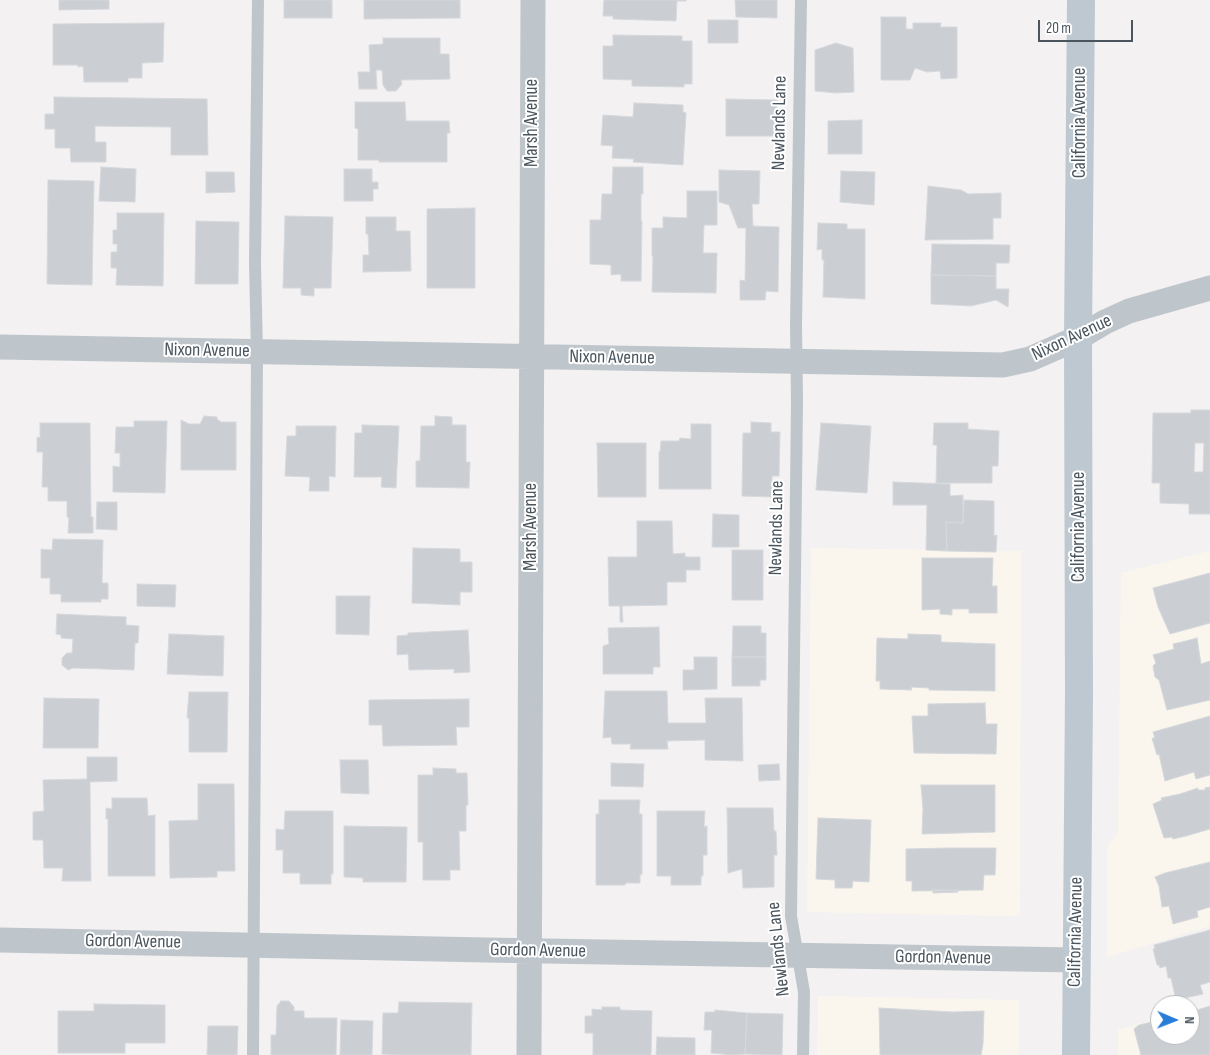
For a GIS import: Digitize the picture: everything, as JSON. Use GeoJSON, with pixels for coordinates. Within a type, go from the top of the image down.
{"type":"FeatureCollection","features":[{"type":"Feature","properties":{"kind":"main road","name":"California Avenue"},"geometry":{"type":"LineString","coordinates":[[1076,1055],[1081,0]]}},
{"type":"Feature","properties":{"kind":"street","name":"Marsh Avenue"},"geometry":{"type":"LineString","coordinates":[[529,1055],[532,0]]}},
{"type":"Feature","properties":{"kind":"street","name":"Nixon Avenue"},"geometry":{"type":"LineString","coordinates":[[0,347],[1003,365],[1030,359],[1078,338],[1129,311],[1210,288]]}},
{"type":"Feature","properties":{"kind":"street","name":"Gordon Avenue"},"geometry":{"type":"LineString","coordinates":[[0,940],[1076,960]]}},
{"type":"Feature","properties":{"kind":"lane"},"geometry":{"type":"LineString","coordinates":[[253,1055],[258,0]]}},
{"type":"Feature","properties":{"kind":"lane","name":"Newlands Lane"},"geometry":{"type":"LineString","coordinates":[[801,0],[792,916],[804,992],[803,1055]]}},
{"type":"Feature","properties":{"kind":"shaded area"},"geometry":{"type":"Polygon","coordinates":[[[811,548],[1021,551],[1020,912],[1015,916],[807,912],[811,548]]]}},
{"type":"Feature","properties":{"kind":"shaded area"},"geometry":{"type":"Polygon","coordinates":[[[1210,551],[1210,926],[1107,957],[1107,854],[1108,846],[1118,833],[1121,573],[1210,551]]]}},
{"type":"Feature","properties":{"kind":"shaded area"},"geometry":{"type":"Polygon","coordinates":[[[818,996],[1019,1000],[1019,1055],[817,1055],[818,996]]]}},
{"type":"Feature","properties":{"kind":"shaded area"},"geometry":{"type":"Polygon","coordinates":[[[1210,1005],[1210,1055],[1118,1055],[1118,1030],[1150,1021],[1150,1045],[1200,1045],[1200,1008],[1210,1005]]]}},
{"type":"Feature","properties":{"kind":"building"},"geometry":{"type":"Polygon","coordinates":[[[59,0],[109,0],[109,9],[59,10],[59,0]]]}},
{"type":"Feature","properties":{"kind":"building"},"geometry":{"type":"Polygon","coordinates":[[[284,0],[332,0],[332,18],[284,18],[284,0]]]}},
{"type":"Feature","properties":{"kind":"building"},"geometry":{"type":"Polygon","coordinates":[[[364,0],[460,0],[460,18],[364,19],[364,0]]]}},
{"type":"Feature","properties":{"kind":"building"},"geometry":{"type":"Polygon","coordinates":[[[604,0],[686,1],[677,1],[676,21],[613,19],[613,16],[603,16],[604,0]]]}},
{"type":"Feature","properties":{"kind":"building"},"geometry":{"type":"Polygon","coordinates":[[[735,0],[777,0],[777,18],[736,17],[735,0]]]}},
{"type":"Feature","properties":{"kind":"building"},"geometry":{"type":"Polygon","coordinates":[[[881,17],[906,17],[906,29],[913,29],[913,23],[941,23],[940,27],[957,27],[957,78],[941,79],[940,71],[927,72],[915,68],[910,80],[881,80],[881,17]]]}},
{"type":"Feature","properties":{"kind":"building"},"geometry":{"type":"Polygon","coordinates":[[[708,20],[738,20],[738,43],[708,43],[708,20]]]}},
{"type":"Feature","properties":{"kind":"building"},"geometry":{"type":"Polygon","coordinates":[[[164,23],[163,62],[142,63],[142,78],[128,78],[128,82],[84,82],[83,66],[53,65],[53,24],[164,23]]]}},
{"type":"Feature","properties":{"kind":"building"},"geometry":{"type":"Polygon","coordinates":[[[613,35],[682,36],[682,41],[692,41],[692,84],[684,84],[684,87],[632,86],[632,80],[603,79],[603,46],[613,46],[613,35]]]}},
{"type":"Feature","properties":{"kind":"building"},"geometry":{"type":"Polygon","coordinates":[[[383,38],[440,38],[440,54],[449,54],[450,79],[401,80],[402,84],[396,91],[387,91],[383,85],[382,70],[376,70],[377,89],[359,89],[358,72],[370,72],[369,45],[383,44],[383,38]]]}},
{"type":"Feature","properties":{"kind":"building"},"geometry":{"type":"Polygon","coordinates":[[[836,43],[853,48],[854,92],[815,91],[815,50],[836,43]]]}},
{"type":"Feature","properties":{"kind":"building"},"geometry":{"type":"Polygon","coordinates":[[[54,97],[207,99],[208,155],[171,155],[171,127],[95,126],[95,142],[106,142],[106,162],[71,162],[70,148],[55,148],[55,129],[45,129],[45,114],[54,114],[54,97]]]}},
{"type":"Feature","properties":{"kind":"building"},"geometry":{"type":"Polygon","coordinates":[[[726,99],[777,100],[777,136],[726,136],[726,99]]]}},
{"type":"Feature","properties":{"kind":"building"},"geometry":{"type":"Polygon","coordinates":[[[355,102],[405,102],[406,121],[449,121],[450,133],[447,133],[447,162],[379,162],[379,160],[358,160],[358,129],[355,128],[355,102]]]}},
{"type":"Feature","properties":{"kind":"building"},"geometry":{"type":"Polygon","coordinates":[[[634,103],[683,105],[683,112],[686,113],[683,165],[633,162],[634,159],[612,158],[613,146],[601,145],[603,115],[633,117],[634,103]]]}},
{"type":"Feature","properties":{"kind":"building"},"geometry":{"type":"Polygon","coordinates":[[[862,120],[862,154],[828,154],[828,121],[862,120]]]}},
{"type":"Feature","properties":{"kind":"building"},"geometry":{"type":"Polygon","coordinates":[[[101,167],[136,169],[135,202],[99,201],[101,167]]]}},
{"type":"Feature","properties":{"kind":"building"},"geometry":{"type":"Polygon","coordinates":[[[613,167],[643,167],[643,194],[641,194],[641,281],[621,281],[621,274],[611,275],[611,265],[590,264],[590,220],[601,220],[602,194],[612,194],[613,167]]]}},
{"type":"Feature","properties":{"kind":"building"},"geometry":{"type":"Polygon","coordinates":[[[344,169],[372,169],[372,182],[378,182],[378,189],[373,189],[373,201],[344,201],[344,169]]]}},
{"type":"Feature","properties":{"kind":"building"},"geometry":{"type":"Polygon","coordinates":[[[719,170],[760,171],[759,204],[752,204],[753,226],[779,227],[778,292],[766,291],[765,300],[740,300],[740,280],[745,281],[746,228],[738,228],[729,205],[719,202],[719,170]]]}},
{"type":"Feature","properties":{"kind":"building"},"geometry":{"type":"Polygon","coordinates":[[[841,171],[875,172],[874,205],[840,202],[841,171]]]}},
{"type":"Feature","properties":{"kind":"building"},"geometry":{"type":"Polygon","coordinates":[[[206,172],[234,172],[235,192],[206,193],[206,172]]]}},
{"type":"Feature","properties":{"kind":"building"},"geometry":{"type":"Polygon","coordinates":[[[48,180],[94,181],[92,285],[47,284],[48,180]]]}},
{"type":"Feature","properties":{"kind":"building"},"geometry":{"type":"Polygon","coordinates":[[[928,186],[961,190],[968,194],[1001,193],[1001,218],[993,218],[993,239],[925,240],[928,186]]]}},
{"type":"Feature","properties":{"kind":"building"},"geometry":{"type":"Polygon","coordinates":[[[687,191],[717,191],[717,225],[704,225],[703,253],[717,253],[716,293],[652,292],[652,228],[663,228],[663,217],[687,218],[687,191]]]}},
{"type":"Feature","properties":{"kind":"building"},"geometry":{"type":"Polygon","coordinates":[[[475,208],[475,288],[427,288],[427,209],[475,208]]]}},
{"type":"Feature","properties":{"kind":"building"},"geometry":{"type":"Polygon","coordinates":[[[117,213],[164,213],[163,286],[116,285],[117,268],[111,268],[111,252],[117,252],[117,244],[113,244],[113,230],[117,230],[117,213]]]}},
{"type":"Feature","properties":{"kind":"building"},"geometry":{"type":"Polygon","coordinates":[[[285,216],[333,217],[331,288],[314,288],[314,296],[301,295],[301,288],[283,288],[285,216]]]}},
{"type":"Feature","properties":{"kind":"building"},"geometry":{"type":"Polygon","coordinates":[[[366,217],[396,217],[396,231],[410,231],[411,271],[363,272],[363,255],[369,255],[366,217]]]}},
{"type":"Feature","properties":{"kind":"building"},"geometry":{"type":"Polygon","coordinates":[[[196,221],[239,222],[238,284],[195,284],[196,221]]]}},
{"type":"Feature","properties":{"kind":"building"},"geometry":{"type":"Polygon","coordinates":[[[818,223],[847,224],[847,229],[865,229],[865,299],[823,297],[824,260],[822,260],[822,249],[817,250],[818,223]]]}},
{"type":"Feature","properties":{"kind":"building"},"geometry":{"type":"Polygon","coordinates":[[[932,244],[1010,245],[1009,263],[996,263],[996,276],[931,275],[932,244]]]}},
{"type":"Feature","properties":{"kind":"building"},"geometry":{"type":"Polygon","coordinates":[[[931,275],[996,276],[996,289],[1009,289],[1008,307],[996,300],[971,306],[931,304],[931,275]]]}},
{"type":"Feature","properties":{"kind":"building"},"geometry":{"type":"Polygon","coordinates":[[[1191,410],[1210,410],[1210,514],[1189,514],[1189,504],[1160,503],[1160,483],[1152,483],[1153,413],[1191,413],[1191,410]],[[1195,443],[1194,472],[1203,472],[1204,443],[1195,443]]]}},
{"type":"Feature","properties":{"kind":"building"},"geometry":{"type":"Polygon","coordinates":[[[204,416],[217,417],[221,422],[236,422],[236,470],[181,470],[181,420],[189,424],[200,424],[204,416]]]}},
{"type":"Feature","properties":{"kind":"building"},"geometry":{"type":"Polygon","coordinates":[[[435,416],[452,417],[452,425],[466,425],[466,462],[470,462],[469,488],[416,487],[416,461],[420,461],[421,426],[435,426],[435,416]]]}},
{"type":"Feature","properties":{"kind":"building"},"geometry":{"type":"Polygon","coordinates":[[[134,421],[167,421],[165,493],[113,492],[113,466],[120,467],[120,453],[115,453],[116,427],[134,427],[134,421]]]}},
{"type":"Feature","properties":{"kind":"building"},"geometry":{"type":"Polygon","coordinates":[[[751,422],[771,423],[771,432],[780,432],[779,476],[772,476],[772,497],[742,496],[743,433],[751,433],[751,422]]]}},
{"type":"Feature","properties":{"kind":"building"},"geometry":{"type":"Polygon","coordinates":[[[40,423],[90,423],[91,517],[93,517],[93,533],[68,533],[67,501],[48,501],[48,487],[42,487],[43,452],[37,452],[37,437],[40,438],[40,423]]]}},
{"type":"Feature","properties":{"kind":"building"},"geometry":{"type":"Polygon","coordinates":[[[821,423],[871,426],[867,493],[816,490],[821,423]]]}},
{"type":"Feature","properties":{"kind":"building"},"geometry":{"type":"Polygon","coordinates":[[[934,423],[968,423],[968,429],[999,431],[998,466],[992,466],[992,483],[936,483],[937,445],[933,445],[934,423]]]}},
{"type":"Feature","properties":{"kind":"building"},"geometry":{"type":"Polygon","coordinates":[[[691,424],[711,424],[711,489],[659,489],[659,452],[661,441],[679,441],[680,438],[691,439],[691,424]]]}},
{"type":"Feature","properties":{"kind":"building"},"geometry":{"type":"Polygon","coordinates":[[[362,425],[399,426],[396,488],[381,487],[382,477],[354,477],[355,433],[362,433],[362,425]]]}},
{"type":"Feature","properties":{"kind":"building"},"geometry":{"type":"Polygon","coordinates":[[[296,426],[336,426],[335,477],[329,476],[329,491],[309,491],[310,477],[285,476],[287,436],[296,436],[296,426]]]}},
{"type":"Feature","properties":{"kind":"building"},"geometry":{"type":"Polygon","coordinates":[[[597,443],[646,443],[646,497],[598,497],[597,443]]]}},
{"type":"Feature","properties":{"kind":"building"},"geometry":{"type":"Polygon","coordinates":[[[893,482],[950,484],[950,496],[963,495],[963,523],[946,522],[947,551],[926,550],[927,505],[893,505],[893,482]]]}},
{"type":"Feature","properties":{"kind":"building"},"geometry":{"type":"Polygon","coordinates":[[[964,500],[994,501],[994,536],[997,535],[996,552],[947,551],[946,522],[963,523],[964,500]]]}},
{"type":"Feature","properties":{"kind":"building"},"geometry":{"type":"Polygon","coordinates":[[[97,502],[117,502],[117,530],[96,529],[97,502]]]}},
{"type":"Feature","properties":{"kind":"building"},"geometry":{"type":"Polygon","coordinates":[[[713,514],[739,515],[739,547],[712,547],[713,514]]]}},
{"type":"Feature","properties":{"kind":"building"},"geometry":{"type":"Polygon","coordinates":[[[637,521],[672,521],[673,554],[685,553],[685,557],[700,557],[700,570],[686,570],[686,582],[667,582],[667,605],[622,606],[623,622],[620,622],[620,606],[609,606],[608,557],[637,557],[637,521]]]}},
{"type":"Feature","properties":{"kind":"building"},"geometry":{"type":"Polygon","coordinates":[[[53,539],[103,540],[102,583],[108,583],[108,599],[101,599],[101,602],[61,602],[61,594],[50,594],[50,578],[41,578],[41,549],[52,550],[53,539]]]}},
{"type":"Feature","properties":{"kind":"building"},"geometry":{"type":"Polygon","coordinates":[[[413,548],[460,549],[460,562],[472,562],[472,592],[460,592],[460,605],[412,603],[413,548]]]}},
{"type":"Feature","properties":{"kind":"building"},"geometry":{"type":"Polygon","coordinates":[[[732,550],[763,550],[763,600],[732,600],[732,550]]]}},
{"type":"Feature","properties":{"kind":"building"},"geometry":{"type":"Polygon","coordinates":[[[922,558],[993,558],[992,586],[997,586],[997,613],[969,613],[969,609],[952,609],[952,615],[940,614],[940,609],[922,610],[922,558]]]}},
{"type":"Feature","properties":{"kind":"building"},"geometry":{"type":"Polygon","coordinates":[[[1210,573],[1210,623],[1170,634],[1158,607],[1153,588],[1210,573]]]}},
{"type":"Feature","properties":{"kind":"building"},"geometry":{"type":"Polygon","coordinates":[[[137,584],[176,585],[175,607],[137,606],[137,584]]]}},
{"type":"Feature","properties":{"kind":"building"},"geometry":{"type":"Polygon","coordinates":[[[336,596],[370,596],[369,635],[336,634],[336,596]]]}},
{"type":"Feature","properties":{"kind":"building"},"geometry":{"type":"Polygon","coordinates":[[[57,614],[126,617],[126,625],[139,626],[138,643],[135,643],[134,670],[73,668],[68,670],[62,665],[62,658],[67,653],[72,653],[73,639],[61,638],[61,635],[56,634],[57,614]]]}},
{"type":"Feature","properties":{"kind":"building"},"geometry":{"type":"Polygon","coordinates":[[[733,626],[761,626],[761,633],[766,633],[766,657],[732,657],[733,626]]]}},
{"type":"Feature","properties":{"kind":"building"},"geometry":{"type":"Polygon","coordinates":[[[659,627],[660,667],[653,667],[653,674],[603,674],[603,646],[609,644],[608,628],[659,627]]]}},
{"type":"Feature","properties":{"kind":"building"},"geometry":{"type":"Polygon","coordinates":[[[468,630],[470,672],[454,673],[454,669],[409,670],[408,654],[397,655],[397,636],[408,635],[408,633],[468,630]]]}},
{"type":"Feature","properties":{"kind":"building"},"geometry":{"type":"Polygon","coordinates":[[[169,634],[224,636],[223,676],[167,674],[169,634]]]}},
{"type":"Feature","properties":{"kind":"building"},"geometry":{"type":"Polygon","coordinates":[[[908,634],[941,635],[941,642],[995,644],[995,691],[929,690],[929,688],[911,687],[912,690],[880,689],[880,681],[876,681],[877,638],[908,639],[908,634]]]}},
{"type":"Feature","properties":{"kind":"building"},"geometry":{"type":"Polygon","coordinates":[[[1197,638],[1201,664],[1210,661],[1210,700],[1167,710],[1159,680],[1155,677],[1153,666],[1156,663],[1153,655],[1174,649],[1173,644],[1197,638]]]}},
{"type":"Feature","properties":{"kind":"building"},"geometry":{"type":"Polygon","coordinates":[[[694,657],[717,657],[717,689],[683,690],[683,670],[694,670],[694,657]]]}},
{"type":"Feature","properties":{"kind":"building"},"geometry":{"type":"Polygon","coordinates":[[[732,657],[766,657],[766,680],[760,680],[760,686],[732,686],[732,657]]]}},
{"type":"Feature","properties":{"kind":"building"},"geometry":{"type":"Polygon","coordinates":[[[605,691],[667,691],[668,723],[706,723],[705,698],[742,698],[743,761],[705,760],[705,740],[667,741],[668,749],[630,749],[631,744],[612,744],[611,737],[603,738],[605,691]]]}},
{"type":"Feature","properties":{"kind":"building"},"geometry":{"type":"Polygon","coordinates":[[[189,692],[228,692],[227,752],[189,752],[189,718],[187,718],[189,692]]]}},
{"type":"Feature","properties":{"kind":"building"},"geometry":{"type":"Polygon","coordinates":[[[44,698],[99,699],[98,748],[43,748],[44,698]]]}},
{"type":"Feature","properties":{"kind":"building"},"geometry":{"type":"Polygon","coordinates":[[[469,699],[469,727],[456,727],[457,745],[383,746],[382,725],[369,725],[369,700],[469,699]]]}},
{"type":"Feature","properties":{"kind":"building"},"geometry":{"type":"Polygon","coordinates":[[[985,703],[986,724],[997,724],[996,754],[914,753],[912,716],[928,716],[928,704],[985,703]]]}},
{"type":"Feature","properties":{"kind":"building"},"geometry":{"type":"Polygon","coordinates":[[[1210,716],[1210,775],[1196,779],[1194,772],[1165,781],[1159,754],[1157,755],[1152,738],[1155,738],[1153,732],[1210,716]]]}},
{"type":"Feature","properties":{"kind":"building"},"geometry":{"type":"Polygon","coordinates":[[[87,757],[117,757],[117,781],[90,782],[91,881],[62,881],[63,868],[44,868],[43,840],[33,840],[33,812],[44,811],[43,780],[87,779],[87,757]]]}},
{"type":"Feature","properties":{"kind":"building"},"geometry":{"type":"Polygon","coordinates":[[[340,760],[368,760],[369,794],[341,793],[340,760]]]}},
{"type":"Feature","properties":{"kind":"building"},"geometry":{"type":"Polygon","coordinates":[[[611,763],[644,764],[643,787],[611,786],[611,763]]]}},
{"type":"Feature","properties":{"kind":"building"},"geometry":{"type":"Polygon","coordinates":[[[779,764],[780,780],[759,781],[758,765],[779,764]]]}},
{"type":"Feature","properties":{"kind":"building"},"geometry":{"type":"Polygon","coordinates":[[[433,768],[456,769],[456,773],[467,773],[468,805],[466,805],[466,831],[459,831],[460,870],[450,870],[450,880],[423,880],[423,842],[418,842],[418,775],[433,775],[433,768]]]}},
{"type":"Feature","properties":{"kind":"building"},"geometry":{"type":"Polygon","coordinates":[[[198,784],[234,784],[235,871],[217,871],[217,877],[170,878],[169,821],[198,820],[198,784]]]}},
{"type":"Feature","properties":{"kind":"building"},"geometry":{"type":"Polygon","coordinates":[[[921,785],[995,785],[995,832],[922,834],[923,809],[921,785]]]}},
{"type":"Feature","properties":{"kind":"building"},"geometry":{"type":"Polygon","coordinates":[[[1210,787],[1210,829],[1173,839],[1172,837],[1164,838],[1153,804],[1162,800],[1161,798],[1198,788],[1198,790],[1205,790],[1205,788],[1210,787]]]}},
{"type":"Feature","properties":{"kind":"building"},"geometry":{"type":"Polygon","coordinates":[[[112,798],[147,798],[148,816],[155,815],[155,876],[108,876],[108,819],[106,819],[106,808],[112,809],[112,798]]]}},
{"type":"Feature","properties":{"kind":"building"},"geometry":{"type":"Polygon","coordinates":[[[599,800],[640,800],[639,814],[642,814],[642,874],[640,875],[640,883],[596,885],[596,814],[599,814],[599,800]]]}},
{"type":"Feature","properties":{"kind":"building"},"geometry":{"type":"Polygon","coordinates":[[[727,808],[773,808],[777,855],[774,855],[774,887],[743,888],[742,869],[728,873],[727,808]]]}},
{"type":"Feature","properties":{"kind":"building"},"geometry":{"type":"Polygon","coordinates":[[[285,811],[333,811],[333,874],[331,874],[331,884],[300,884],[300,873],[283,873],[283,850],[276,850],[276,829],[284,830],[285,811]]]}},
{"type":"Feature","properties":{"kind":"building"},"geometry":{"type":"Polygon","coordinates":[[[657,811],[705,811],[704,827],[707,826],[707,855],[703,855],[701,885],[671,885],[671,876],[657,876],[657,811]]]}},
{"type":"Feature","properties":{"kind":"building"},"geometry":{"type":"Polygon","coordinates":[[[818,818],[871,820],[869,882],[853,881],[852,888],[835,888],[835,880],[816,879],[818,818]]]}},
{"type":"Feature","properties":{"kind":"building"},"geometry":{"type":"Polygon","coordinates":[[[344,826],[407,827],[406,882],[363,882],[363,878],[344,877],[344,826]]]}},
{"type":"Feature","properties":{"kind":"building"},"geometry":{"type":"Polygon","coordinates":[[[996,848],[995,875],[984,875],[983,890],[912,891],[912,881],[906,881],[906,849],[996,848]]]}},
{"type":"Feature","properties":{"kind":"building"},"geometry":{"type":"Polygon","coordinates":[[[1210,862],[1210,907],[1197,911],[1198,917],[1173,924],[1169,906],[1162,907],[1159,886],[1155,877],[1210,862]]]}},
{"type":"Feature","properties":{"kind":"building"},"geometry":{"type":"Polygon","coordinates":[[[933,890],[958,890],[958,892],[933,893],[933,890]]]}},
{"type":"Feature","properties":{"kind":"building"},"geometry":{"type":"Polygon","coordinates":[[[1210,930],[1210,982],[1200,985],[1203,994],[1175,995],[1171,978],[1168,978],[1166,966],[1160,968],[1157,965],[1153,949],[1155,948],[1154,945],[1210,930]]]}},
{"type":"Feature","properties":{"kind":"building"},"geometry":{"type":"Polygon","coordinates":[[[281,1001],[289,1001],[294,1007],[294,1011],[304,1011],[304,1018],[337,1018],[336,1055],[271,1055],[271,1035],[276,1035],[277,1006],[281,1001]]]}},
{"type":"Feature","properties":{"kind":"building"},"geometry":{"type":"Polygon","coordinates":[[[399,1002],[472,1003],[471,1055],[382,1054],[383,1013],[398,1013],[399,1002]]]}},
{"type":"Feature","properties":{"kind":"building"},"geometry":{"type":"Polygon","coordinates":[[[94,1004],[165,1005],[165,1043],[125,1043],[125,1053],[58,1053],[58,1011],[94,1011],[94,1004]]]}},
{"type":"Feature","properties":{"kind":"building"},"geometry":{"type":"Polygon","coordinates":[[[1210,1006],[1210,1055],[1141,1055],[1134,1029],[1139,1025],[1150,1022],[1150,1045],[1200,1045],[1200,1009],[1210,1006]]]}},
{"type":"Feature","properties":{"kind":"building"},"geometry":{"type":"Polygon","coordinates":[[[602,1007],[620,1007],[620,1010],[652,1011],[651,1055],[593,1055],[593,1033],[585,1033],[585,1016],[592,1016],[592,1009],[602,1010],[602,1007]]]}},
{"type":"Feature","properties":{"kind":"building"},"geometry":{"type":"Polygon","coordinates":[[[879,1008],[953,1012],[984,1011],[981,1055],[880,1055],[879,1008]]]}},
{"type":"Feature","properties":{"kind":"building"},"geometry":{"type":"Polygon","coordinates":[[[715,1010],[747,1013],[745,1054],[711,1053],[712,1030],[704,1030],[705,1012],[715,1012],[715,1010]]]}},
{"type":"Feature","properties":{"kind":"building"},"geometry":{"type":"Polygon","coordinates":[[[747,1013],[783,1014],[782,1055],[745,1054],[747,1013]]]}},
{"type":"Feature","properties":{"kind":"building"},"geometry":{"type":"Polygon","coordinates":[[[341,1020],[373,1021],[372,1055],[340,1055],[341,1020]]]}},
{"type":"Feature","properties":{"kind":"building"},"geometry":{"type":"Polygon","coordinates":[[[208,1026],[238,1026],[237,1055],[207,1055],[208,1026]]]}},
{"type":"Feature","properties":{"kind":"building"},"geometry":{"type":"Polygon","coordinates":[[[657,1037],[695,1038],[695,1055],[656,1055],[657,1037]]]}}]}
